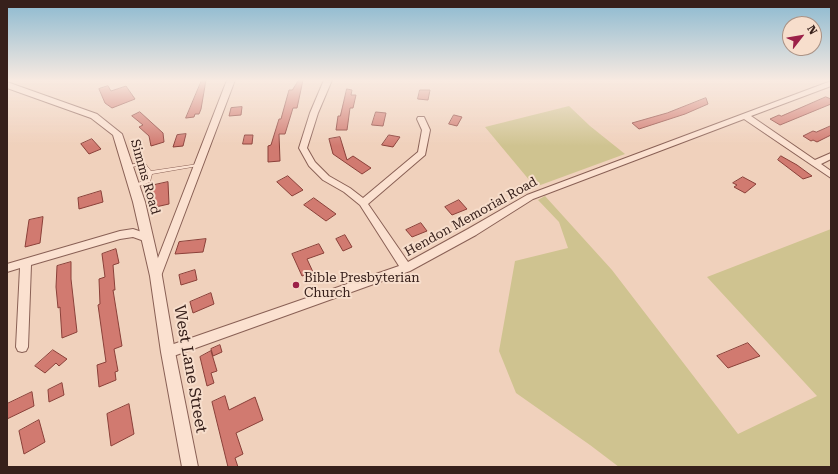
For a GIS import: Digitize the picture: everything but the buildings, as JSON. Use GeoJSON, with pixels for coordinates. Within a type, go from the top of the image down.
{"type":"FeatureCollection","features":[{"type":"Feature","properties":{"kind":"street","name":"Simms Road"},"geometry":{"type":"LineString","coordinates":[[55,102],[94,116],[117,134],[134,186],[156,276]]}},
{"type":"Feature","properties":{"kind":"street"},"geometry":{"type":"LineString","coordinates":[[156,276],[223,102]]}},
{"type":"Feature","properties":{"kind":"street"},"geometry":{"type":"LineString","coordinates":[[319,102],[303,148],[312,164],[326,178],[347,190],[363,203],[406,268]]}},
{"type":"Feature","properties":{"kind":"street","name":"Hendon Memorial Road"},"geometry":{"type":"LineString","coordinates":[[168,352],[406,268],[472,232],[530,196],[779,102]]}},
{"type":"Feature","properties":{"kind":"street"},"geometry":{"type":"LineString","coordinates":[[744,115],[831,176]]}},
{"type":"Feature","properties":{"kind":"street"},"geometry":{"type":"LineString","coordinates":[[363,203],[422,153],[426,130],[421,119]]}},
{"type":"Feature","properties":{"kind":"street"},"geometry":{"type":"LineString","coordinates":[[814,163],[831,156]]}},
{"type":"Feature","properties":{"kind":"street"},"geometry":{"type":"LineString","coordinates":[[7,268],[120,235],[133,234],[147,238]]}},
{"type":"Feature","properties":{"kind":"street"},"geometry":{"type":"LineString","coordinates":[[22,347],[26,262]]}},
{"type":"Feature","properties":{"kind":"street","name":"West Lane Street"},"geometry":{"type":"LineString","coordinates":[[156,276],[168,352],[190,467]]}},
{"type":"Feature","properties":{"kind":"lane"},"geometry":{"type":"LineString","coordinates":[[128,167],[142,163],[150,173]]}},
{"type":"Feature","properties":{"kind":"lane"},"geometry":{"type":"LineString","coordinates":[[150,173],[198,165]]}},
{"type":"Feature","properties":{"kind":"lane"},"geometry":{"type":"LineString","coordinates":[[134,186],[148,181],[150,173]]}},
{"type":"Feature","properties":{"kind":"shaded area"},"geometry":{"type":"Polygon","coordinates":[[[569,106],[590,126],[625,154],[535,187],[485,127],[569,106]]]}},
{"type":"Feature","properties":{"kind":"shaded area"},"geometry":{"type":"Polygon","coordinates":[[[545,196],[612,270],[738,434],[817,396],[707,277],[831,229],[831,467],[619,467],[516,393],[499,351],[515,261],[568,248],[559,222],[538,200],[545,196]]]}},
{"type":"Feature","properties":{"kind":"place","name":"Bible Presbyterian Church"},"geometry":{"type":"Point","coordinates":[296,285]}}]}
